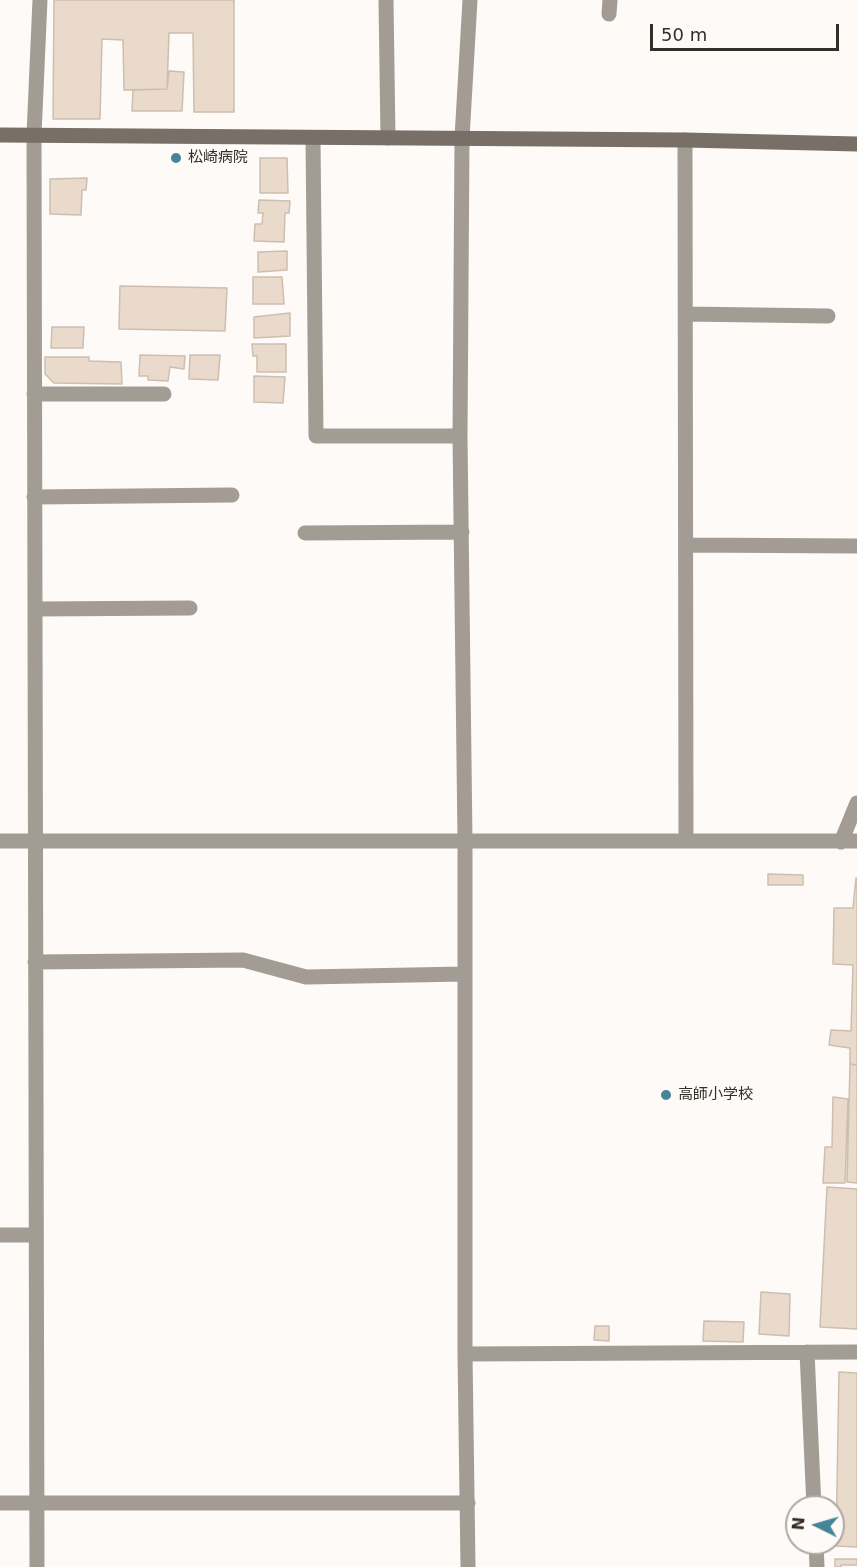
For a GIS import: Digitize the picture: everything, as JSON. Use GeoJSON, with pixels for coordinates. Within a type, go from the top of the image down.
{"type":"FeatureCollection","features":[{"type":"Feature","properties":{"kind":"street"},"geometry":{"type":"LineString","coordinates":[[37,1567],[34,135],[40,0]]}},
{"type":"Feature","properties":{"kind":"street"},"geometry":{"type":"LineString","coordinates":[[386,0],[388,138]]}},
{"type":"Feature","properties":{"kind":"street"},"geometry":{"type":"LineString","coordinates":[[468,1567],[465,1354],[465,841],[460,436],[462,138],[470,0]]}},
{"type":"Feature","properties":{"kind":"street"},"geometry":{"type":"LineString","coordinates":[[0,135],[685,140],[857,144]]}},
{"type":"Feature","properties":{"kind":"street"},"geometry":{"type":"LineString","coordinates":[[313,139],[316,436],[460,436]]}},
{"type":"Feature","properties":{"kind":"street"},"geometry":{"type":"LineString","coordinates":[[685,140],[686,841]]}},
{"type":"Feature","properties":{"kind":"street"},"geometry":{"type":"LineString","coordinates":[[686,314],[828,316]]}},
{"type":"Feature","properties":{"kind":"street"},"geometry":{"type":"LineString","coordinates":[[34,394],[164,394]]}},
{"type":"Feature","properties":{"kind":"street"},"geometry":{"type":"LineString","coordinates":[[34,497],[232,495]]}},
{"type":"Feature","properties":{"kind":"street"},"geometry":{"type":"LineString","coordinates":[[305,533],[462,532]]}},
{"type":"Feature","properties":{"kind":"street"},"geometry":{"type":"LineString","coordinates":[[687,544],[857,546]]}},
{"type":"Feature","properties":{"kind":"street"},"geometry":{"type":"LineString","coordinates":[[34,609],[190,608]]}},
{"type":"Feature","properties":{"kind":"street"},"geometry":{"type":"LineString","coordinates":[[841,842],[857,803]]}},
{"type":"Feature","properties":{"kind":"street"},"geometry":{"type":"LineString","coordinates":[[0,841],[857,841]]}},
{"type":"Feature","properties":{"kind":"street"},"geometry":{"type":"LineString","coordinates":[[35,962],[243,960],[306,977],[465,974]]}},
{"type":"Feature","properties":{"kind":"street"},"geometry":{"type":"LineString","coordinates":[[0,1235],[36,1235]]}},
{"type":"Feature","properties":{"kind":"street"},"geometry":{"type":"LineString","coordinates":[[807,1352],[813,1495]]}},
{"type":"Feature","properties":{"kind":"street"},"geometry":{"type":"LineString","coordinates":[[465,1354],[857,1352]]}},
{"type":"Feature","properties":{"kind":"street"},"geometry":{"type":"LineString","coordinates":[[0,1503],[468,1503]]}},
{"type":"Feature","properties":{"kind":"building"},"geometry":{"type":"Polygon","coordinates":[[[54,0],[234,0],[234,112],[194,112],[193,33],[169,33],[167,89],[124,90],[123,40],[102,39],[100,119],[53,119],[54,0]]]}},
{"type":"Feature","properties":{"kind":"building"},"geometry":{"type":"Polygon","coordinates":[[[169,71],[184,72],[182,111],[132,111],[133,90],[167,89],[169,71]]]}},
{"type":"Feature","properties":{"kind":"building"},"geometry":{"type":"Polygon","coordinates":[[[260,158],[287,158],[288,193],[260,193],[260,158]]]}},
{"type":"Feature","properties":{"kind":"building"},"geometry":{"type":"Polygon","coordinates":[[[87,178],[86,190],[82,190],[81,215],[50,214],[50,179],[87,178]]]}},
{"type":"Feature","properties":{"kind":"building"},"geometry":{"type":"Polygon","coordinates":[[[259,200],[290,201],[289,213],[285,213],[284,242],[254,241],[255,224],[262,224],[263,213],[258,213],[259,200]]]}},
{"type":"Feature","properties":{"kind":"building"},"geometry":{"type":"Polygon","coordinates":[[[287,251],[287,270],[258,272],[258,252],[287,251]]]}},
{"type":"Feature","properties":{"kind":"building"},"geometry":{"type":"Polygon","coordinates":[[[253,277],[282,277],[284,304],[253,304],[253,277]]]}},
{"type":"Feature","properties":{"kind":"building"},"geometry":{"type":"Polygon","coordinates":[[[120,286],[227,288],[225,331],[119,329],[120,286]]]}},
{"type":"Feature","properties":{"kind":"building"},"geometry":{"type":"Polygon","coordinates":[[[290,313],[290,336],[254,338],[254,317],[290,313]]]}},
{"type":"Feature","properties":{"kind":"building"},"geometry":{"type":"Polygon","coordinates":[[[52,327],[84,327],[83,348],[51,348],[52,327]]]}},
{"type":"Feature","properties":{"kind":"building"},"geometry":{"type":"Polygon","coordinates":[[[252,344],[286,344],[286,372],[257,372],[257,356],[253,356],[252,344]]]}},
{"type":"Feature","properties":{"kind":"building"},"geometry":{"type":"Polygon","coordinates":[[[140,355],[185,356],[184,369],[170,367],[168,381],[148,380],[148,376],[139,376],[140,355]]]}},
{"type":"Feature","properties":{"kind":"building"},"geometry":{"type":"Polygon","coordinates":[[[190,355],[220,355],[218,380],[189,379],[190,355]]]}},
{"type":"Feature","properties":{"kind":"building"},"geometry":{"type":"Polygon","coordinates":[[[45,357],[89,357],[89,361],[121,362],[122,384],[54,383],[45,374],[45,357]]]}},
{"type":"Feature","properties":{"kind":"building"},"geometry":{"type":"Polygon","coordinates":[[[254,376],[285,377],[283,403],[254,402],[254,376]]]}},
{"type":"Feature","properties":{"kind":"building"},"geometry":{"type":"Polygon","coordinates":[[[768,874],[803,875],[803,885],[768,885],[768,874]]]}},
{"type":"Feature","properties":{"kind":"building"},"geometry":{"type":"Polygon","coordinates":[[[856,878],[857,1065],[850,1064],[850,1048],[829,1045],[831,1030],[851,1031],[853,965],[833,964],[834,908],[853,908],[856,878]]]}},
{"type":"Feature","properties":{"kind":"building"},"geometry":{"type":"Polygon","coordinates":[[[850,1064],[857,1065],[857,1183],[847,1182],[850,1064]]]}},
{"type":"Feature","properties":{"kind":"building"},"geometry":{"type":"Polygon","coordinates":[[[833,1097],[848,1099],[845,1183],[823,1183],[825,1147],[832,1147],[833,1097]]]}},
{"type":"Feature","properties":{"kind":"building"},"geometry":{"type":"Polygon","coordinates":[[[827,1187],[857,1189],[857,1329],[820,1327],[827,1187]]]}},
{"type":"Feature","properties":{"kind":"building"},"geometry":{"type":"Polygon","coordinates":[[[761,1292],[790,1294],[789,1336],[759,1334],[761,1292]]]}},
{"type":"Feature","properties":{"kind":"building"},"geometry":{"type":"Polygon","coordinates":[[[704,1321],[744,1322],[743,1342],[703,1341],[704,1321]]]}},
{"type":"Feature","properties":{"kind":"building"},"geometry":{"type":"Polygon","coordinates":[[[595,1326],[609,1326],[609,1341],[594,1340],[595,1326]]]}},
{"type":"Feature","properties":{"kind":"building"},"geometry":{"type":"Polygon","coordinates":[[[839,1372],[857,1373],[857,1547],[845,1546],[845,1495],[837,1495],[839,1372]]]}},
{"type":"Feature","properties":{"kind":"building"},"geometry":{"type":"Polygon","coordinates":[[[835,1559],[857,1559],[857,1565],[835,1567],[835,1559]]]}},
{"type":"Feature","properties":{"kind":"place","name":"松崎病院"},"geometry":{"type":"Point","coordinates":[176,158]}},
{"type":"Feature","properties":{"kind":"place","name":"高師小学校"},"geometry":{"type":"Point","coordinates":[666,1095]}}]}
